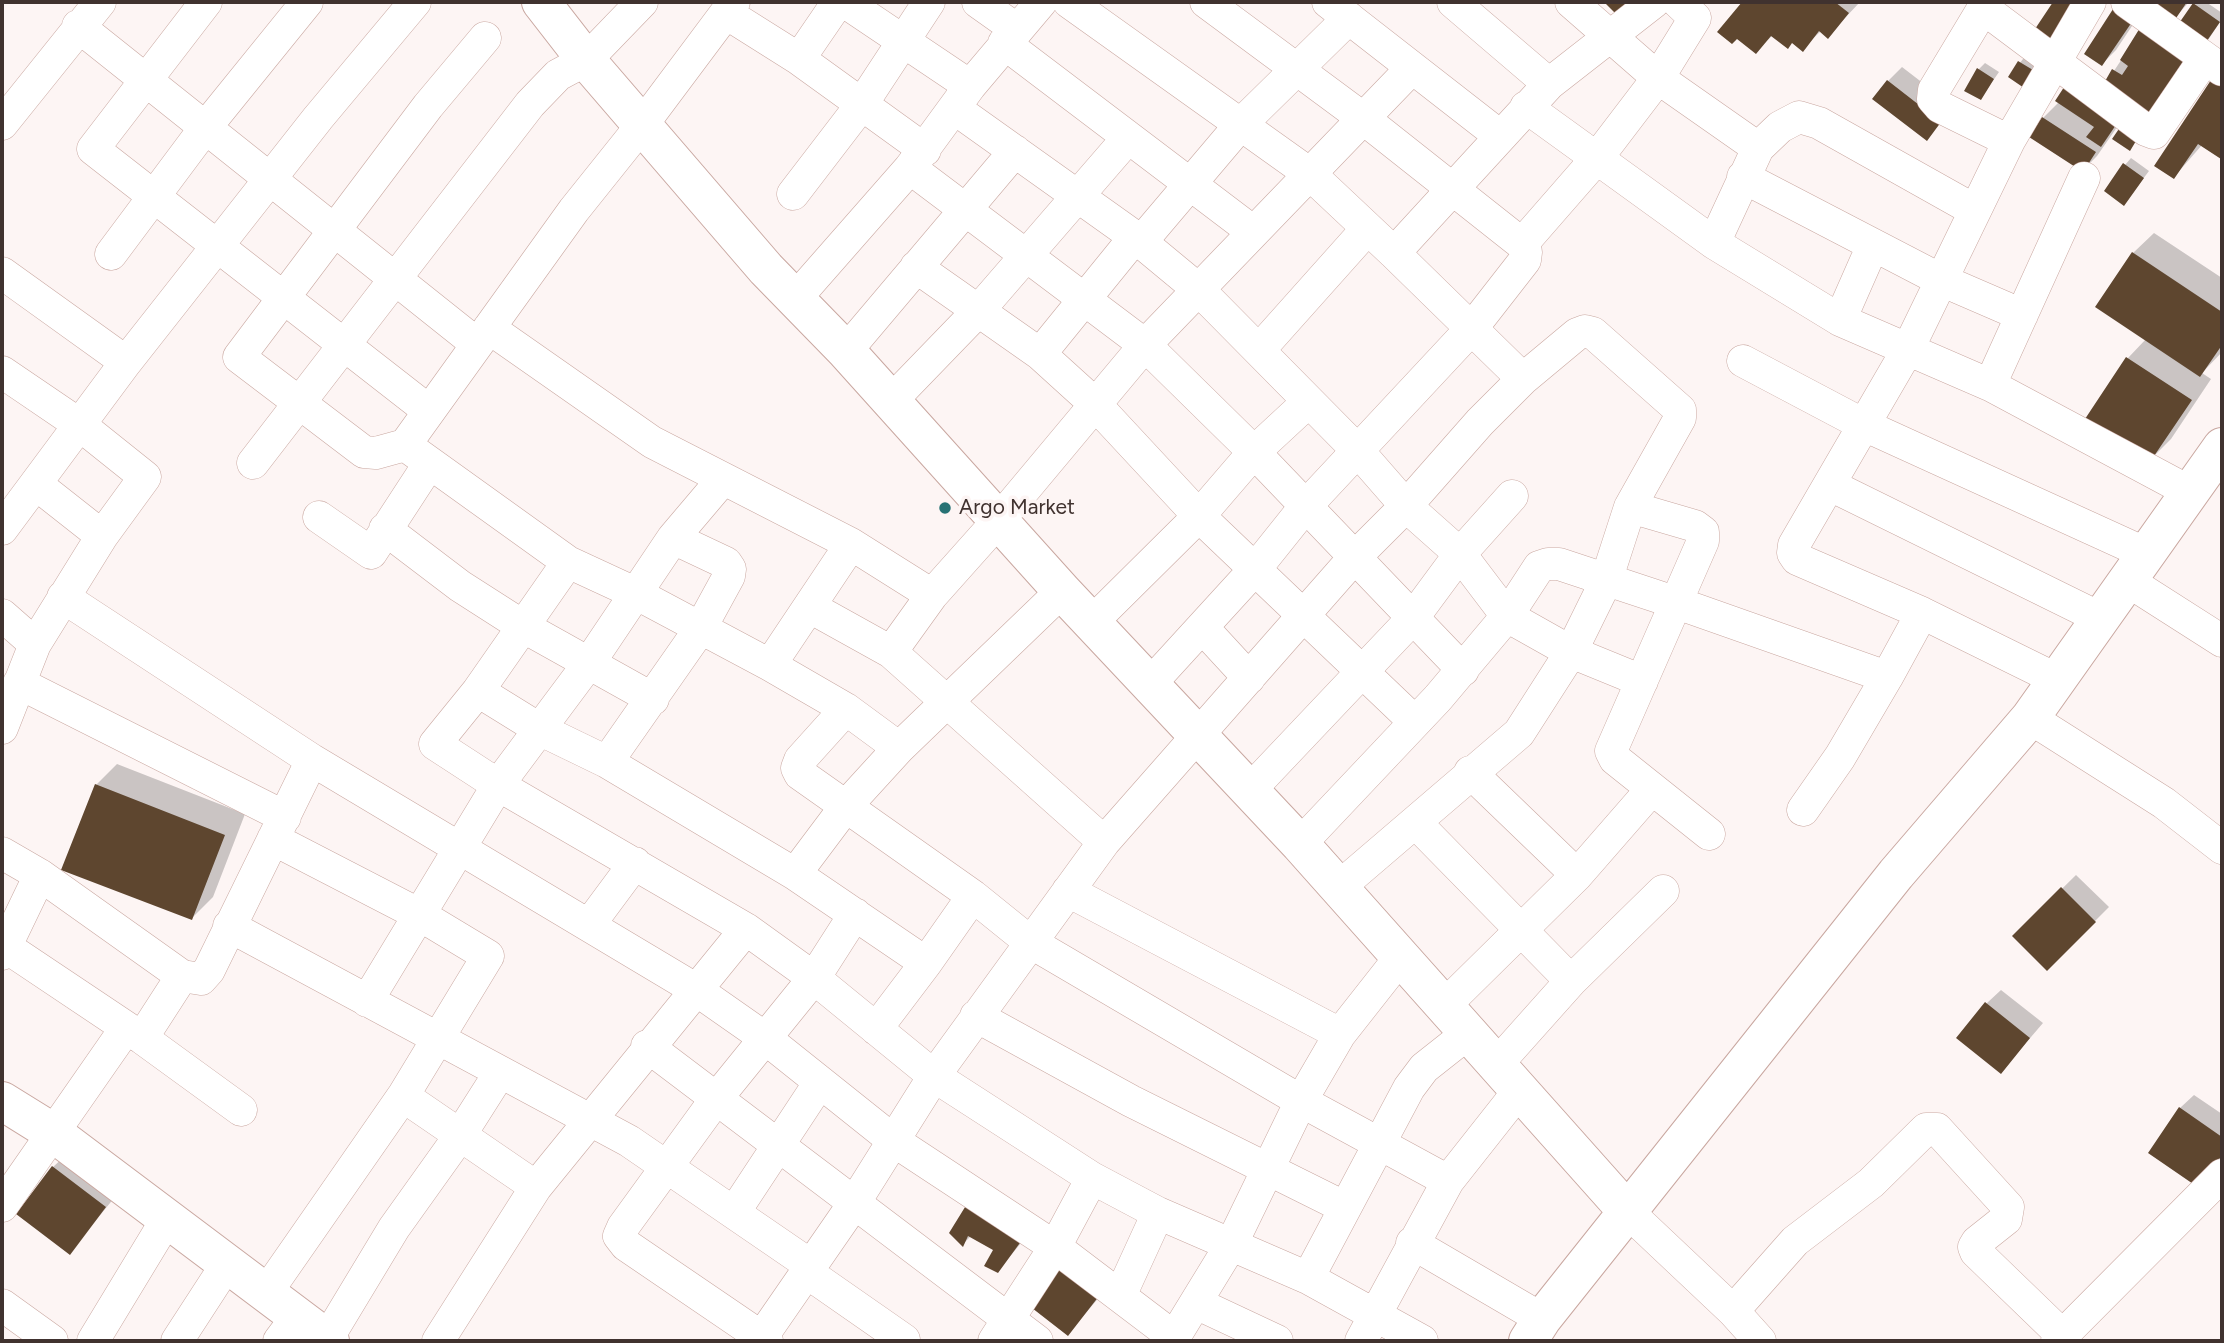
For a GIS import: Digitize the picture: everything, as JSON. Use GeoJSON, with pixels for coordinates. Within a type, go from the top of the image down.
{"type":"FeatureCollection","features":[{"type":"Feature","properties":{"kind":"street"},"geometry":{"type":"LineString","coordinates":[[4,117],[100,2]]}},
{"type":"Feature","properties":{"kind":"street"},"geometry":{"type":"LineString","coordinates":[[206,2],[144,79],[93,149],[429,411]]}},
{"type":"Feature","properties":{"kind":"street"},"geometry":{"type":"LineString","coordinates":[[111,254],[205,128],[307,2]]}},
{"type":"Feature","properties":{"kind":"street"},"geometry":{"type":"LineString","coordinates":[[2,529],[126,362],[270,179],[415,2]]}},
{"type":"Feature","properties":{"kind":"street"},"geometry":{"type":"LineString","coordinates":[[541,2],[586,60],[794,299],[846,351],[1062,591],[1300,844],[1399,959],[1627,1211],[1733,1311],[1759,1341]]}},
{"type":"Feature","properties":{"kind":"street"},"geometry":{"type":"LineString","coordinates":[[253,464],[530,104],[558,75],[586,60],[642,2]]}},
{"type":"Feature","properties":{"kind":"street"},"geometry":{"type":"LineString","coordinates":[[799,59],[838,2]]}},
{"type":"Feature","properties":{"kind":"street"},"geometry":{"type":"LineString","coordinates":[[845,2],[903,40],[1015,151],[1138,239],[1199,290],[1359,451],[1406,506],[1460,554],[1507,616],[1571,652],[1642,681]]}},
{"type":"Feature","properties":{"kind":"street"},"geometry":{"type":"LineString","coordinates":[[793,194],[862,104],[929,2]]}},
{"type":"Feature","properties":{"kind":"street"},"geometry":{"type":"LineString","coordinates":[[978,2],[1010,36],[1127,139],[1252,231]]}},
{"type":"Feature","properties":{"kind":"street"},"geometry":{"type":"LineString","coordinates":[[794,299],[918,159],[962,97],[1041,2]]}},
{"type":"Feature","properties":{"kind":"street"},"geometry":{"type":"LineString","coordinates":[[1069,2],[1310,174],[1523,379]]}},
{"type":"Feature","properties":{"kind":"street"},"geometry":{"type":"LineString","coordinates":[[1150,684],[1256,568],[1304,508],[1472,328],[1525,260],[1526,252],[1522,244],[1453,188],[1300,69],[1206,2]]}},
{"type":"Feature","properties":{"kind":"street"},"geometry":{"type":"LineString","coordinates":[[1453,2],[1549,84]]}},
{"type":"Feature","properties":{"kind":"street"},"geometry":{"type":"LineString","coordinates":[[1573,2],[1658,78],[1758,148]]}},
{"type":"Feature","properties":{"kind":"street"},"geometry":{"type":"LineString","coordinates":[[1394,253],[1525,107],[1549,84],[1614,36],[1654,2]]}},
{"type":"Feature","properties":{"kind":"street"},"geometry":{"type":"LineString","coordinates":[[2056,679],[1922,613],[1797,559],[1793,553],[1794,545],[1866,426],[1908,349],[2009,141],[2054,58],[2090,2]]}},
{"type":"Feature","properties":{"kind":"street"},"geometry":{"type":"LineString","coordinates":[[2009,141],[1940,107],[1933,99],[1934,90],[1985,5],[2146,130],[2154,132],[2161,127],[2214,64],[2127,2]]}},
{"type":"Feature","properties":{"kind":"street"},"geometry":{"type":"LineString","coordinates":[[318,517],[370,553],[386,529],[417,455],[429,411],[574,210],[642,125],[730,7],[862,104],[966,209],[1145,345],[1254,452],[1304,508],[1463,670]]}},
{"type":"Feature","properties":{"kind":"street"},"geometry":{"type":"LineString","coordinates":[[1522,244],[1597,158],[1658,78],[1694,7]]}},
{"type":"Feature","properties":{"kind":"street"},"geometry":{"type":"LineString","coordinates":[[1040,354],[1085,299],[1241,124],[1300,69],[1338,10],[1500,136]]}},
{"type":"Feature","properties":{"kind":"street"},"geometry":{"type":"LineString","coordinates":[[78,26],[395,279],[652,442],[851,544],[932,595]]}},
{"type":"Feature","properties":{"kind":"street"},"geometry":{"type":"LineString","coordinates":[[485,38],[428,106],[239,357],[365,452],[417,455],[568,562],[635,593],[770,665],[846,709],[899,748]]}},
{"type":"Feature","properties":{"kind":"street"},"geometry":{"type":"LineString","coordinates":[[891,652],[932,595],[998,521],[1145,345],[1411,69]]}},
{"type":"Feature","properties":{"kind":"street"},"geometry":{"type":"LineString","coordinates":[[1525,107],[1714,243],[1840,320],[1990,384],[2190,492]]}},
{"type":"Feature","properties":{"kind":"street"},"geometry":{"type":"LineString","coordinates":[[1714,243],[1758,148],[1780,127],[1799,117],[1819,123],[1974,210]]}},
{"type":"Feature","properties":{"kind":"street"},"geometry":{"type":"LineString","coordinates":[[891,401],[979,310],[1127,139]]}},
{"type":"Feature","properties":{"kind":"street"},"geometry":{"type":"LineString","coordinates":[[846,351],[1015,151]]}},
{"type":"Feature","properties":{"kind":"street"},"geometry":{"type":"LineString","coordinates":[[1744,177],[1941,280],[2022,315]]}},
{"type":"Feature","properties":{"kind":"street"},"geometry":{"type":"LineString","coordinates":[[1990,384],[2084,178]]}},
{"type":"Feature","properties":{"kind":"street"},"geometry":{"type":"LineString","coordinates":[[1259,350],[1367,229]]}},
{"type":"Feature","properties":{"kind":"street"},"geometry":{"type":"LineString","coordinates":[[1840,320],[1873,245]]}},
{"type":"Feature","properties":{"kind":"street"},"geometry":{"type":"LineString","coordinates":[[916,267],[1040,354],[1094,403],[1199,516],[1306,615],[1415,722]]}},
{"type":"Feature","properties":{"kind":"street"},"geometry":{"type":"LineString","coordinates":[[2,273],[126,362]]}},
{"type":"Feature","properties":{"kind":"street"},"geometry":{"type":"LineString","coordinates":[[855,915],[814,978],[716,1099],[619,1236],[622,1242],[763,1340],[807,1268],[853,1205],[934,1076],[1104,842],[1353,559],[1406,506],[1479,422],[1523,379],[1585,331],[1593,333],[1680,410],[1679,418],[1630,507],[1606,581],[1571,652],[1519,733],[1470,772],[1338,888]]}},
{"type":"Feature","properties":{"kind":"street"},"geometry":{"type":"LineString","coordinates":[[1743,361],[2137,567],[2222,640]]}},
{"type":"Feature","properties":{"kind":"street"},"geometry":{"type":"LineString","coordinates":[[2,372],[80,425],[145,477],[102,536],[35,644],[2,728]]}},
{"type":"Feature","properties":{"kind":"street"},"geometry":{"type":"LineString","coordinates":[[1092,622],[1199,516],[1254,452],[1308,402]]}},
{"type":"Feature","properties":{"kind":"street"},"geometry":{"type":"LineString","coordinates":[[1412,1243],[1535,1330],[1896,874],[2030,718],[2222,447]]}},
{"type":"Feature","properties":{"kind":"street"},"geometry":{"type":"LineString","coordinates":[[367,1001],[498,785],[589,663],[673,538],[723,479]]}},
{"type":"Feature","properties":{"kind":"street"},"geometry":{"type":"LineString","coordinates":[[36,484],[102,536]]}},
{"type":"Feature","properties":{"kind":"street"},"geometry":{"type":"LineString","coordinates":[[1830,485],[2102,619]]}},
{"type":"Feature","properties":{"kind":"street"},"geometry":{"type":"LineString","coordinates":[[1250,790],[1412,619],[1460,554],[1513,496]]}},
{"type":"Feature","properties":{"kind":"street"},"geometry":{"type":"LineString","coordinates":[[1630,507],[1695,526],[1703,532],[1703,541],[1611,751],[1615,759],[1709,834]]}},
{"type":"Feature","properties":{"kind":"street"},"geometry":{"type":"LineString","coordinates":[[386,529],[460,586],[524,627],[653,699]]}},
{"type":"Feature","properties":{"kind":"street"},"geometry":{"type":"LineString","coordinates":[[607,762],[700,629],[730,569],[726,563],[673,538]]}},
{"type":"Feature","properties":{"kind":"street"},"geometry":{"type":"LineString","coordinates":[[770,665],[851,544]]}},
{"type":"Feature","properties":{"kind":"street"},"geometry":{"type":"LineString","coordinates":[[568,562],[478,691],[435,744],[498,785],[746,929],[814,978],[934,1076],[1092,1178],[1158,1213],[1308,1278],[1368,1328],[1422,1341]]}},
{"type":"Feature","properties":{"kind":"street"},"geometry":{"type":"LineString","coordinates":[[1300,844],[1463,670],[1507,616],[1539,567],[1548,564],[1559,564],[1677,603],[1887,677]]}},
{"type":"Feature","properties":{"kind":"street"},"geometry":{"type":"LineString","coordinates":[[795,874],[846,806],[899,748],[1062,591]]}},
{"type":"Feature","properties":{"kind":"street"},"geometry":{"type":"LineString","coordinates":[[63,597],[312,760],[462,847],[695,989],[765,1038],[894,1141],[1055,1247],[1174,1340],[1232,1243],[1301,1101],[1340,1034],[1399,959]]}},
{"type":"Feature","properties":{"kind":"street"},"geometry":{"type":"LineString","coordinates":[[810,607],[891,652],[1104,842]]}},
{"type":"Feature","properties":{"kind":"street"},"geometry":{"type":"LineString","coordinates":[[1803,810],[1840,757],[1922,613]]}},
{"type":"Feature","properties":{"kind":"street"},"geometry":{"type":"LineString","coordinates":[[2,615],[35,644]]}},
{"type":"Feature","properties":{"kind":"street"},"geometry":{"type":"LineString","coordinates":[[1202,627],[1249,678]]}},
{"type":"Feature","properties":{"kind":"street"},"geometry":{"type":"LineString","coordinates":[[19,683],[279,828],[488,956],[403,1096],[266,1293]]}},
{"type":"Feature","properties":{"kind":"street"},"geometry":{"type":"LineString","coordinates":[[478,691],[541,730],[607,762],[795,874],[926,963]]}},
{"type":"Feature","properties":{"kind":"street"},"geometry":{"type":"LineString","coordinates":[[846,709],[797,768],[800,774],[973,896],[1030,942],[1301,1101],[1448,1181]]}},
{"type":"Feature","properties":{"kind":"street"},"geometry":{"type":"LineString","coordinates":[[2030,718],[2164,803],[2222,848]]}},
{"type":"Feature","properties":{"kind":"street"},"geometry":{"type":"LineString","coordinates":[[2,853],[40,875],[182,976],[201,979],[209,970],[312,760]]}},
{"type":"Feature","properties":{"kind":"street"},"geometry":{"type":"LineString","coordinates":[[1470,772],[1577,874]]}},
{"type":"Feature","properties":{"kind":"street"},"geometry":{"type":"LineString","coordinates":[[1308,1278],[1409,1088],[1455,1021],[1521,930],[1577,874],[1652,789]]}},
{"type":"Feature","properties":{"kind":"street"},"geometry":{"type":"LineString","coordinates":[[1415,822],[1571,981]]}},
{"type":"Feature","properties":{"kind":"street"},"geometry":{"type":"LineString","coordinates":[[589,925],[635,863]]}},
{"type":"Feature","properties":{"kind":"street"},"geometry":{"type":"LineString","coordinates":[[40,875],[4,950],[134,1033],[241,1110]]}},
{"type":"Feature","properties":{"kind":"street"},"geometry":{"type":"LineString","coordinates":[[1068,891],[1340,1034]]}},
{"type":"Feature","properties":{"kind":"street"},"geometry":{"type":"LineString","coordinates":[[1368,1328],[1412,1243],[1507,1078],[1571,981],[1663,891]]}},
{"type":"Feature","properties":{"kind":"street"},"geometry":{"type":"LineString","coordinates":[[877,1029],[973,896]]}},
{"type":"Feature","properties":{"kind":"street"},"geometry":{"type":"LineString","coordinates":[[229,926],[667,1166],[735,1211],[905,1341]]}},
{"type":"Feature","properties":{"kind":"street"},"geometry":{"type":"LineString","coordinates":[[438,1341],[536,1187],[648,1046],[746,929]]}},
{"type":"Feature","properties":{"kind":"street"},"geometry":{"type":"LineString","coordinates":[[2,1206],[52,1132],[182,976]]}},
{"type":"Feature","properties":{"kind":"street"},"geometry":{"type":"LineString","coordinates":[[976,1016],[1131,1101],[1344,1206]]}},
{"type":"Feature","properties":{"kind":"street"},"geometry":{"type":"LineString","coordinates":[[648,1046],[853,1205],[1000,1331],[1037,1341]]}},
{"type":"Feature","properties":{"kind":"street"},"geometry":{"type":"LineString","coordinates":[[2,1101],[52,1132],[266,1293],[288,1329],[329,1340],[394,1228],[459,1137],[499,1074]]}},
{"type":"Feature","properties":{"kind":"street"},"geometry":{"type":"LineString","coordinates":[[735,1211],[820,1083]]}},
{"type":"Feature","properties":{"kind":"street"},"geometry":{"type":"LineString","coordinates":[[403,1096],[459,1137],[536,1187]]}},
{"type":"Feature","properties":{"kind":"street"},"geometry":{"type":"LineString","coordinates":[[1733,1311],[1795,1241],[1871,1183],[1926,1129],[1937,1129],[2008,1207],[2006,1219],[1974,1247],[2060,1339],[2222,1175]]}},
{"type":"Feature","properties":{"kind":"street"},"geometry":{"type":"LineString","coordinates":[[1000,1331],[1055,1247],[1092,1178]]}},
{"type":"Feature","properties":{"kind":"street"},"geometry":{"type":"LineString","coordinates":[[1120,1296],[1158,1213]]}},
{"type":"Feature","properties":{"kind":"street"},"geometry":{"type":"LineString","coordinates":[[93,1341],[167,1219]]}},
{"type":"Feature","properties":{"kind":"street"},"geometry":{"type":"LineString","coordinates":[[177,1341],[227,1264]]}},
{"type":"Feature","properties":{"kind":"street"},"geometry":{"type":"LineString","coordinates":[[1196,1303],[1278,1341]]}},
{"type":"Feature","properties":{"kind":"street"},"geometry":{"type":"LineString","coordinates":[[2,1305],[52,1341]]}},
{"type":"Feature","properties":{"kind":"building"},"geometry":{"type":"Polygon","coordinates":[[[1645,2],[1624,22],[1606,4],[1645,2]]]}},
{"type":"Feature","properties":{"kind":"building"},"geometry":{"type":"Polygon","coordinates":[[[1742,2],[1835,2],[1849,13],[1828,39],[1819,31],[1803,52],[1792,43],[1788,49],[1771,36],[1756,54],[1737,39],[1732,44],[1717,32],[1742,2]]]}},
{"type":"Feature","properties":{"kind":"building"},"geometry":{"type":"Polygon","coordinates":[[[2053,2],[2084,2],[2055,47],[2033,32],[2053,2]]]}},
{"type":"Feature","properties":{"kind":"building"},"geometry":{"type":"Polygon","coordinates":[[[2148,2],[2187,2],[2172,24],[2148,2]]]}},
{"type":"Feature","properties":{"kind":"building"},"geometry":{"type":"Polygon","coordinates":[[[2193,3],[2220,22],[2202,48],[2175,29],[2193,3]]]}},
{"type":"Feature","properties":{"kind":"building"},"geometry":{"type":"Polygon","coordinates":[[[2115,6],[2134,19],[2102,66],[2084,54],[2115,6]]]}},
{"type":"Feature","properties":{"kind":"building"},"geometry":{"type":"Polygon","coordinates":[[[2143,23],[2195,55],[2153,123],[2100,90],[2112,69],[2122,75],[2128,66],[2120,60],[2143,23]]]}},
{"type":"Feature","properties":{"kind":"building"},"geometry":{"type":"Polygon","coordinates":[[[2018,61],[2038,73],[2027,90],[2008,77],[2018,61]]]}},
{"type":"Feature","properties":{"kind":"building"},"geometry":{"type":"Polygon","coordinates":[[[1977,68],[1994,79],[1981,100],[1964,91],[1977,68]]]}},
{"type":"Feature","properties":{"kind":"building"},"geometry":{"type":"Polygon","coordinates":[[[2213,77],[2222,83],[2222,157],[2221,159],[2198,144],[2174,179],[2154,166],[2213,77]]]}},
{"type":"Feature","properties":{"kind":"building"},"geometry":{"type":"Polygon","coordinates":[[[1887,80],[1941,122],[1927,141],[1872,99],[1887,80]]]}},
{"type":"Feature","properties":{"kind":"building"},"geometry":{"type":"Polygon","coordinates":[[[2068,81],[2122,116],[2101,147],[2086,137],[2094,127],[2055,101],[2068,81]]]}},
{"type":"Feature","properties":{"kind":"building"},"geometry":{"type":"Polygon","coordinates":[[[2042,117],[2096,152],[2083,172],[2029,137],[2042,117]]]}},
{"type":"Feature","properties":{"kind":"building"},"geometry":{"type":"Polygon","coordinates":[[[2125,120],[2142,131],[2130,151],[2112,139],[2125,120]]]}},
{"type":"Feature","properties":{"kind":"building"},"geometry":{"type":"Polygon","coordinates":[[[2123,163],[2144,178],[2124,206],[2104,191],[2123,163]]]}},
{"type":"Feature","properties":{"kind":"building"},"geometry":{"type":"Polygon","coordinates":[[[2132,252],[2222,312],[2222,345],[2200,377],[2095,307],[2132,252]]]}},
{"type":"Feature","properties":{"kind":"building"},"geometry":{"type":"Polygon","coordinates":[[[2126,357],[2192,400],[2150,462],[2085,419],[2126,357]]]}},
{"type":"Feature","properties":{"kind":"building"},"geometry":{"type":"Polygon","coordinates":[[[95,784],[225,835],[192,920],[61,870],[95,784]]]}},
{"type":"Feature","properties":{"kind":"building"},"geometry":{"type":"Polygon","coordinates":[[[2061,887],[2096,922],[2047,971],[2012,936],[2061,887]]]}},
{"type":"Feature","properties":{"kind":"building"},"geometry":{"type":"Polygon","coordinates":[[[1985,1002],[2030,1038],[2001,1074],[1956,1038],[1985,1002]]]}},
{"type":"Feature","properties":{"kind":"building"},"geometry":{"type":"Polygon","coordinates":[[[2179,1107],[2222,1137],[2222,1155],[2199,1188],[2148,1153],[2179,1107]]]}},
{"type":"Feature","properties":{"kind":"building"},"geometry":{"type":"Polygon","coordinates":[[[52,1166],[106,1207],[70,1255],[16,1214],[52,1166]]]}},
{"type":"Feature","properties":{"kind":"building"},"geometry":{"type":"Polygon","coordinates":[[[970,1199],[1022,1240],[998,1273],[984,1266],[993,1250],[968,1236],[963,1247],[949,1233],[970,1199]]]}},
{"type":"Feature","properties":{"kind":"building"},"geometry":{"type":"Polygon","coordinates":[[[1052,1262],[1099,1296],[1068,1336],[1023,1301],[1052,1262]]]}},
{"type":"Feature","properties":{"kind":"place","name":"Argo Market"},"geometry":{"type":"Point","coordinates":[945,508]}}]}
